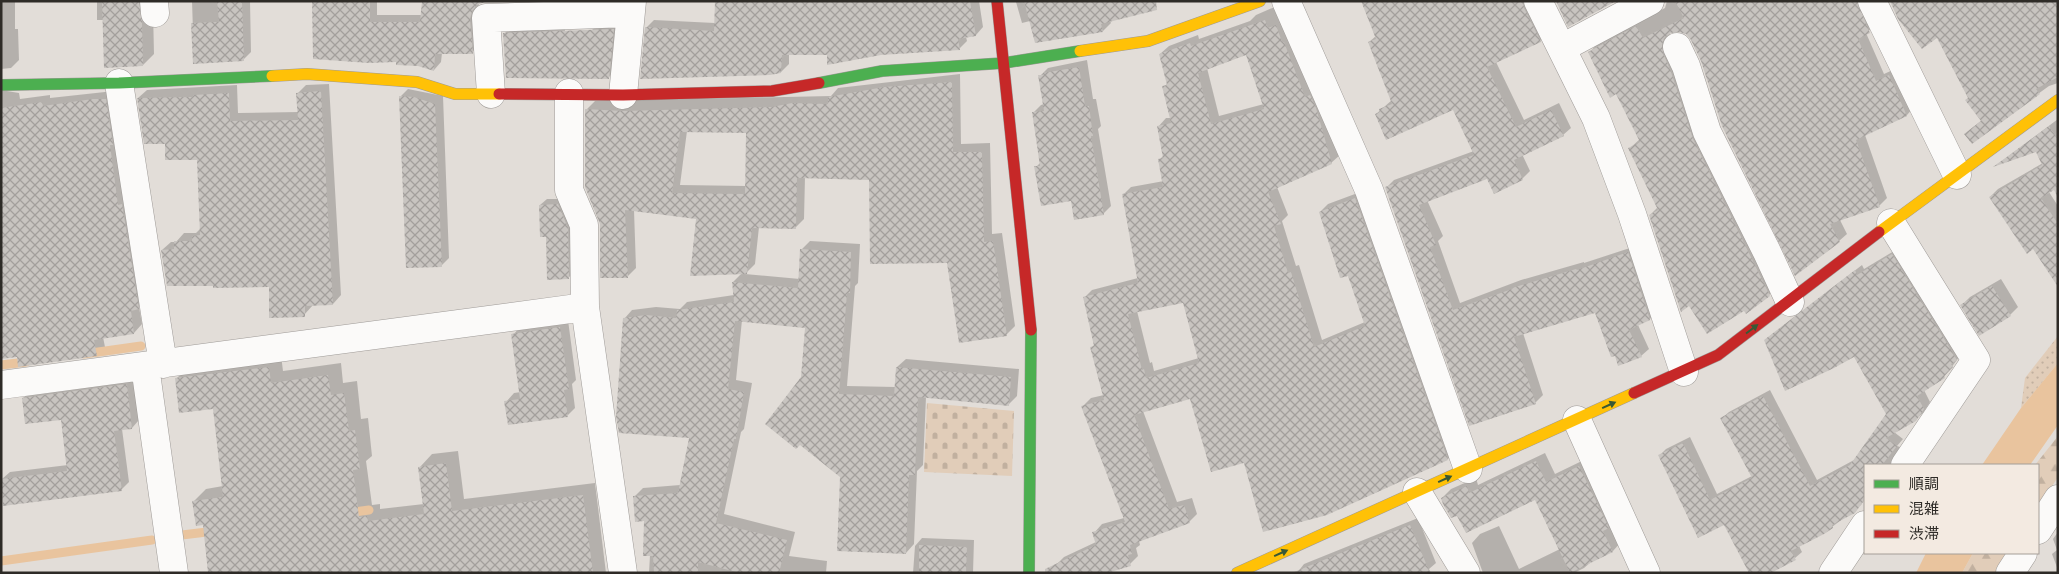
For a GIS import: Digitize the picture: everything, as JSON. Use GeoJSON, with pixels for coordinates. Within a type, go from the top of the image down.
{"type":"FeatureCollection","features":[{"type":"Feature","properties":{"kind":"street"},"geometry":{"type":"LineString","coordinates":[[997,1],[1032,342],[1029,573]]}},
{"type":"Feature","properties":{"kind":"street"},"geometry":{"type":"LineString","coordinates":[[1,86],[119,83],[307,74],[417,82],[455,94],[569,93],[623,95],[772,91],[882,71],[1004,63],[1148,41],[1260,1]]}},
{"type":"Feature","properties":{"kind":"street"},"geometry":{"type":"LineString","coordinates":[[1286,1],[1369,190],[1468,469]]}},
{"type":"Feature","properties":{"kind":"street"},"geometry":{"type":"LineString","coordinates":[[1538,1],[1596,118],[1632,214],[1684,372]]}},
{"type":"Feature","properties":{"kind":"street"},"geometry":{"type":"LineString","coordinates":[[1562,48],[1650,1]]}},
{"type":"Feature","properties":{"kind":"street"},"geometry":{"type":"LineString","coordinates":[[1872,1],[1957,175]]}},
{"type":"Feature","properties":{"kind":"street"},"geometry":{"type":"LineString","coordinates":[[491,94],[486,18],[631,7],[623,95]]}},
{"type":"Feature","properties":{"kind":"street"},"geometry":{"type":"LineString","coordinates":[[1677,47],[1686,66],[1707,132],[1790,302]]}},
{"type":"Feature","properties":{"kind":"street"},"geometry":{"type":"LineString","coordinates":[[119,83],[154,365],[174,573]]}},
{"type":"Feature","properties":{"kind":"street"},"geometry":{"type":"LineString","coordinates":[[569,93],[568,190],[584,225],[585,307],[622,573]]}},
{"type":"Feature","properties":{"kind":"street"},"geometry":{"type":"LineString","coordinates":[[1244,571],[1718,355],[1790,302],[1891,223],[2058,100]]}},
{"type":"Feature","properties":{"kind":"street"},"geometry":{"type":"LineString","coordinates":[[1891,223],[1976,360],[1907,464]]}},
{"type":"Feature","properties":{"kind":"street"},"geometry":{"type":"LineString","coordinates":[[1,385],[585,307]]}},
{"type":"Feature","properties":{"kind":"street"},"geometry":{"type":"LineString","coordinates":[[1577,420],[1646,573]]}},
{"type":"Feature","properties":{"kind":"street"},"geometry":{"type":"LineString","coordinates":[[1417,492],[1466,573]]}},
{"type":"Feature","properties":{"kind":"street"},"geometry":{"type":"LineString","coordinates":[[2039,528],[2058,499]]}},
{"type":"Feature","properties":{"kind":"street"},"geometry":{"type":"LineString","coordinates":[[1833,573],[1864,526]]}},
{"type":"Feature","properties":{"kind":"street"},"geometry":{"type":"LineString","coordinates":[[2010,573],[2022,554]]}},
{"type":"Feature","properties":{"kind":"green space"},"geometry":{"type":"Polygon","coordinates":[[[2058,336],[2058,363],[2021,408],[2025,378],[2058,336]]]}},
{"type":"Feature","properties":{"kind":"green space"},"geometry":{"type":"Polygon","coordinates":[[[927,403],[1014,411],[1012,476],[924,472],[927,403]]]}},
{"type":"Feature","properties":{"kind":"green space"},"geometry":{"type":"Polygon","coordinates":[[[2058,436],[2058,477],[2039,506],[2039,464],[2036,464],[2058,436]]]}},
{"type":"Feature","properties":{"kind":"green space"},"geometry":{"type":"Polygon","coordinates":[[[1972,554],[2008,554],[1995,573],[1962,573],[1972,554]]]}},
{"type":"Feature","properties":{"kind":"shaded area"},"geometry":{"type":"Polygon","coordinates":[[[2058,363],[2058,425],[2031,464],[1983,464],[2021,408],[2058,363]]]}},
{"type":"Feature","properties":{"kind":"shaded area"},"geometry":{"type":"Polygon","coordinates":[[[1926,554],[1972,554],[1962,573],[1916,573],[1926,554]]]}},
{"type":"Feature","properties":{"kind":"building"},"geometry":{"type":"Polygon","coordinates":[[[102,1],[139,1],[142,22],[143,66],[104,68],[102,1]]]}},
{"type":"Feature","properties":{"kind":"building"},"geometry":{"type":"Polygon","coordinates":[[[217,1],[242,1],[244,61],[193,64],[191,23],[219,22],[217,1]]]}},
{"type":"Feature","properties":{"kind":"building"},"geometry":{"type":"Polygon","coordinates":[[[312,1],[370,1],[370,22],[420,22],[422,1],[518,1],[485,2],[477,5],[472,11],[470,19],[473,54],[435,54],[434,71],[418,66],[396,65],[396,62],[369,63],[313,59],[312,1]]]}},
{"type":"Feature","properties":{"kind":"building"},"geometry":{"type":"Polygon","coordinates":[[[715,1],[970,1],[976,36],[958,39],[960,50],[881,55],[827,65],[827,55],[782,55],[781,73],[770,75],[640,79],[645,27],[714,31],[715,1]]]}},
{"type":"Feature","properties":{"kind":"building"},"geometry":{"type":"Polygon","coordinates":[[[1024,1],[1156,1],[1157,10],[1101,24],[1103,32],[1035,43],[1024,1]]]}},
{"type":"Feature","properties":{"kind":"building"},"geometry":{"type":"Polygon","coordinates":[[[1361,1],[1523,1],[1524,8],[1541,42],[1487,67],[1516,127],[1551,110],[1564,136],[1514,160],[1523,180],[1494,194],[1487,179],[1419,205],[1436,245],[1430,247],[1453,310],[1512,288],[1577,270],[1628,252],[1650,320],[1629,330],[1642,357],[1618,366],[1615,356],[1611,357],[1595,313],[1514,337],[1536,404],[1469,426],[1385,187],[1474,155],[1453,110],[1386,140],[1375,114],[1380,112],[1379,109],[1392,104],[1368,42],[1376,39],[1361,1]]]}},
{"type":"Feature","properties":{"kind":"building"},"geometry":{"type":"Polygon","coordinates":[[[1556,1],[1616,1],[1568,27],[1556,1]]]}},
{"type":"Feature","properties":{"kind":"building"},"geometry":{"type":"Polygon","coordinates":[[[1675,1],[1857,1],[1870,33],[1858,39],[1876,81],[1889,75],[1907,116],[1856,140],[1880,207],[1830,224],[1840,242],[1795,276],[1722,126],[1701,61],[1691,40],[1686,34],[1679,32],[1671,33],[1664,38],[1662,45],[1663,53],[1693,139],[1770,296],[1746,314],[1744,311],[1707,334],[1689,306],[1681,312],[1649,215],[1658,210],[1628,148],[1640,142],[1616,94],[1610,98],[1588,52],[1636,26],[1643,38],[1684,18],[1675,1]]]}},
{"type":"Feature","properties":{"kind":"building"},"geometry":{"type":"Polygon","coordinates":[[[1890,1],[2058,1],[2058,77],[2036,89],[2040,94],[1972,144],[1964,134],[1981,121],[1965,100],[1968,98],[1937,38],[1922,49],[1898,19],[1890,1]]]}},
{"type":"Feature","properties":{"kind":"building"},"geometry":{"type":"Polygon","coordinates":[[[1265,20],[1268,28],[1276,25],[1305,97],[1310,95],[1316,108],[1332,164],[1268,192],[1281,224],[1274,226],[1288,273],[1291,272],[1314,347],[1365,326],[1348,276],[1340,278],[1319,212],[1355,198],[1448,460],[1327,515],[1263,532],[1244,463],[1211,472],[1190,399],[1134,415],[1169,509],[1184,505],[1190,523],[1130,545],[1132,554],[1128,555],[1131,566],[1107,573],[1045,573],[1045,569],[1096,545],[1092,532],[1125,522],[1081,406],[1104,400],[1090,347],[1094,346],[1083,297],[1138,283],[1122,194],[1163,187],[1158,159],[1163,158],[1157,126],[1171,123],[1162,86],[1167,85],[1159,54],[1190,43],[1191,46],[1265,20]],[[1246,55],[1198,73],[1211,124],[1264,109],[1246,55]],[[1183,303],[1128,314],[1142,370],[1144,369],[1146,378],[1199,363],[1183,303]]]}},
{"type":"Feature","properties":{"kind":"building"},"geometry":{"type":"Polygon","coordinates":[[[614,29],[609,79],[506,78],[503,33],[614,29]]]}},
{"type":"Feature","properties":{"kind":"building"},"geometry":{"type":"Polygon","coordinates":[[[1079,67],[1085,106],[1089,106],[1093,136],[1091,136],[1104,215],[1074,220],[1071,201],[1041,206],[1034,166],[1040,166],[1032,112],[1044,111],[1038,75],[1079,67]]]}},
{"type":"Feature","properties":{"kind":"building"},"geometry":{"type":"Polygon","coordinates":[[[952,82],[953,152],[982,152],[984,242],[993,241],[1007,336],[959,343],[947,263],[870,264],[869,180],[797,178],[796,229],[752,228],[747,274],[690,276],[696,219],[625,210],[628,278],[600,278],[600,224],[585,187],[585,109],[623,111],[772,107],[792,103],[828,104],[828,97],[884,87],[952,82]],[[680,132],[672,193],[745,194],[746,133],[680,132]]]}},
{"type":"Feature","properties":{"kind":"building"},"geometry":{"type":"Polygon","coordinates":[[[321,91],[333,305],[305,306],[305,317],[269,318],[269,287],[213,288],[213,286],[167,286],[161,250],[174,249],[174,241],[192,241],[192,236],[200,235],[197,160],[165,160],[165,144],[144,144],[137,98],[193,97],[193,95],[229,93],[230,121],[298,120],[296,93],[321,91]]]}},
{"type":"Feature","properties":{"kind":"building"},"geometry":{"type":"Polygon","coordinates":[[[399,96],[414,97],[435,104],[442,267],[406,268],[399,96]]]}},
{"type":"Feature","properties":{"kind":"building"},"geometry":{"type":"Polygon","coordinates":[[[106,99],[113,145],[110,145],[118,205],[122,204],[139,309],[131,311],[134,334],[94,340],[97,356],[18,367],[17,357],[1,359],[1,108],[42,102],[43,106],[106,99]]]}},
{"type":"Feature","properties":{"kind":"building"},"geometry":{"type":"Polygon","coordinates":[[[2049,126],[2058,140],[2058,198],[2054,190],[2041,198],[2058,224],[2058,287],[2033,249],[2027,254],[1989,197],[2042,165],[2036,152],[1993,167],[2049,126]]]}},
{"type":"Feature","properties":{"kind":"building"},"geometry":{"type":"Polygon","coordinates":[[[558,204],[568,228],[569,279],[547,280],[546,237],[540,237],[539,205],[558,204]]]}},
{"type":"Feature","properties":{"kind":"building"},"geometry":{"type":"Polygon","coordinates":[[[800,249],[851,252],[850,293],[847,293],[839,394],[894,396],[896,367],[1011,377],[1009,406],[918,397],[915,475],[909,475],[906,554],[837,551],[840,477],[800,445],[796,449],[765,424],[801,377],[805,328],[735,321],[728,389],[744,392],[736,439],[734,439],[716,523],[787,540],[779,573],[740,573],[698,562],[698,573],[654,573],[653,556],[643,556],[644,521],[635,522],[633,496],[678,493],[689,438],[619,433],[616,417],[623,318],[646,315],[676,318],[677,310],[734,302],[732,282],[798,288],[800,249]]]}},
{"type":"Feature","properties":{"kind":"building"},"geometry":{"type":"Polygon","coordinates":[[[1892,254],[1957,360],[1951,364],[1953,367],[1944,376],[1945,378],[1917,396],[1924,409],[1916,421],[1886,438],[1897,446],[1883,464],[1864,464],[1864,500],[1855,513],[1832,525],[1833,528],[1824,534],[1791,551],[1796,560],[1771,573],[1749,573],[1724,525],[1698,538],[1658,455],[1683,443],[1710,500],[1752,478],[1720,418],[1763,396],[1810,486],[1850,465],[1886,414],[1854,357],[1785,391],[1764,340],[1855,270],[1857,275],[1892,254]]]}},
{"type":"Feature","properties":{"kind":"building"},"geometry":{"type":"Polygon","coordinates":[[[1992,286],[2011,316],[1979,336],[1960,305],[1992,286]]]}},
{"type":"Feature","properties":{"kind":"building"},"geometry":{"type":"Polygon","coordinates":[[[560,327],[569,389],[564,390],[568,417],[508,425],[504,401],[520,399],[511,334],[560,327]]]}},
{"type":"Feature","properties":{"kind":"building"},"geometry":{"type":"Polygon","coordinates":[[[269,367],[271,383],[328,375],[331,395],[344,393],[349,431],[355,430],[360,469],[353,470],[359,517],[367,516],[368,521],[424,514],[418,467],[446,463],[452,511],[583,495],[593,573],[208,573],[203,525],[196,526],[192,501],[223,497],[213,409],[179,413],[175,378],[269,367]]]}},
{"type":"Feature","properties":{"kind":"building"},"geometry":{"type":"Polygon","coordinates":[[[127,384],[132,429],[114,431],[122,491],[3,506],[1,479],[67,471],[61,420],[25,424],[22,398],[127,384]]]}},
{"type":"Feature","properties":{"kind":"building"},"geometry":{"type":"Polygon","coordinates":[[[1536,461],[1546,482],[1579,466],[1609,528],[1603,531],[1613,552],[1570,573],[1535,500],[1466,533],[1457,516],[1451,518],[1443,504],[1441,498],[1467,486],[1469,493],[1536,461]]]}},
{"type":"Feature","properties":{"kind":"building"},"geometry":{"type":"Polygon","coordinates":[[[1410,525],[1430,573],[1294,573],[1294,572],[1410,525]]]}},
{"type":"Feature","properties":{"kind":"building"},"geometry":{"type":"Polygon","coordinates":[[[919,545],[967,547],[966,573],[919,573],[919,545]]]}},
{"type":"Feature","properties":{"kind":"waterway"},"geometry":{"type":"LineString","coordinates":[[84,354],[141,346]]}},
{"type":"Feature","properties":{"kind":"waterway"},"geometry":{"type":"LineString","coordinates":[[1,365],[26,362]]}},
{"type":"Feature","properties":{"kind":"waterway"},"geometry":{"type":"LineString","coordinates":[[347,513],[369,510]]}},
{"type":"Feature","properties":{"kind":"waterway"},"geometry":{"type":"LineString","coordinates":[[182,535],[215,531]]}},
{"type":"Feature","properties":{"kind":"waterway"},"geometry":{"type":"LineString","coordinates":[[1,561],[152,540]]}},
{"type":"Feature","properties":{"kind":"traffic: fast"},"geometry":{"type":"LineString","coordinates":[[819,83],[882,71],[1004,63],[1080,51]]}},
{"type":"Feature","properties":{"kind":"traffic: fast"},"geometry":{"type":"LineString","coordinates":[[1,85],[119,83],[272,76]]}},
{"type":"Feature","properties":{"kind":"traffic: fast"},"geometry":{"type":"LineString","coordinates":[[1029,573],[1031,330]]}},
{"type":"Feature","properties":{"kind":"traffic: slow"},"geometry":{"type":"LineString","coordinates":[[1080,51],[1148,41],[1260,1]]}},
{"type":"Feature","properties":{"kind":"traffic: slow"},"geometry":{"type":"LineString","coordinates":[[272,76],[307,74],[417,82],[455,94],[499,94]]}},
{"type":"Feature","properties":{"kind":"traffic: slow"},"geometry":{"type":"LineString","coordinates":[[1879,232],[2058,100]]}},
{"type":"Feature","properties":{"kind":"traffic: slow"},"geometry":{"type":"LineString","coordinates":[[1237,573],[1634,393]]}},
{"type":"Feature","properties":{"kind":"traffic: jam"},"geometry":{"type":"LineString","coordinates":[[997,1],[1031,330]]}},
{"type":"Feature","properties":{"kind":"traffic: jam"},"geometry":{"type":"LineString","coordinates":[[499,94],[623,95],[772,91],[819,83]]}},
{"type":"Feature","properties":{"kind":"traffic: jam"},"geometry":{"type":"LineString","coordinates":[[1634,393],[1718,355],[1879,232]]}}]}
